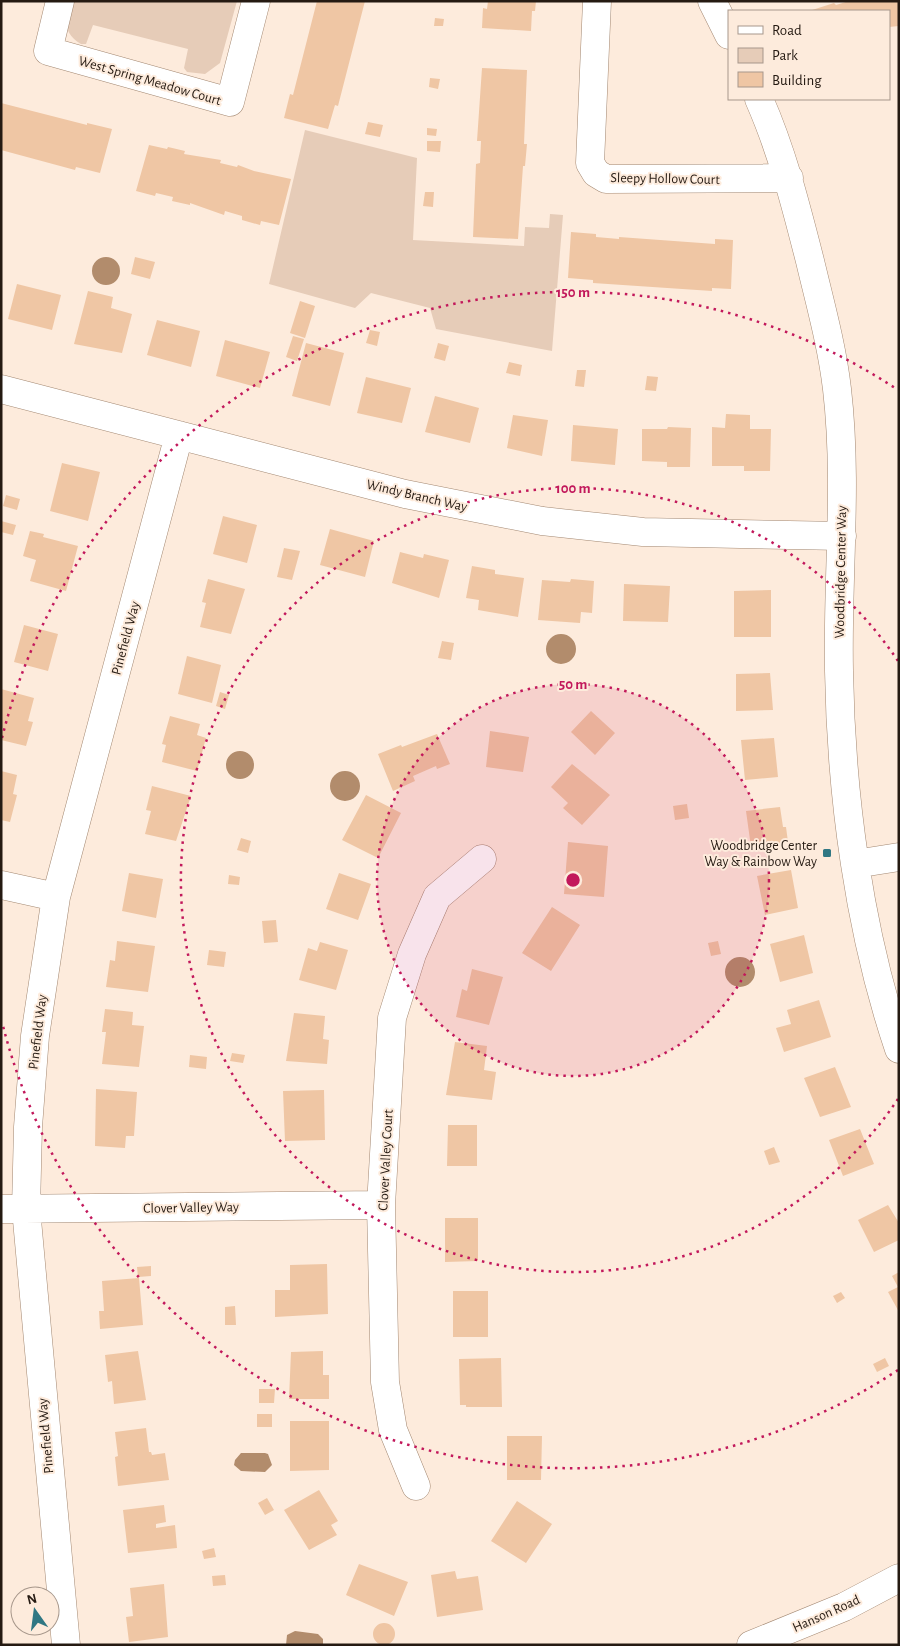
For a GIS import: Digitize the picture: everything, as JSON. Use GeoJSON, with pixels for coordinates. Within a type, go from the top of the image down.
{"type":"FeatureCollection","features":[{"type":"Feature","properties":{"kind":"street","name":"West Spring Meadow Court"},"geometry":{"type":"LineString","coordinates":[[60,1],[48,51],[230,102],[256,1]]}},
{"type":"Feature","properties":{"kind":"street","name":"Sleepy Hollow Court"},"geometry":{"type":"LineString","coordinates":[[597,1],[590,164],[596,173],[606,179],[789,178]]}},
{"type":"Feature","properties":{"kind":"street"},"geometry":{"type":"LineString","coordinates":[[713,2],[728,33]]}},
{"type":"Feature","properties":{"kind":"street","name":"Woodbridge Center Way"},"geometry":{"type":"LineString","coordinates":[[760,100],[789,178],[826,328],[837,390],[841,462],[840,699],[843,780],[855,864],[887,1013],[899,1049]]}},
{"type":"Feature","properties":{"kind":"street","name":"Windy Branch Way"},"geometry":{"type":"LineString","coordinates":[[1,388],[405,494],[542,521],[642,532],[842,536]]}},
{"type":"Feature","properties":{"kind":"street","name":"Pinefield Way"},"geometry":{"type":"LineString","coordinates":[[66,1645],[14,1209],[28,1127],[36,1036],[56,896],[179,435]]}},
{"type":"Feature","properties":{"kind":"street"},"geometry":{"type":"LineString","coordinates":[[855,864],[899,857]]}},
{"type":"Feature","properties":{"kind":"street","name":"Clover Valley Court"},"geometry":{"type":"LineString","coordinates":[[416,1486],[393,1430],[385,1382],[382,1205],[392,1018],[412,954],[437,897],[482,859]]}},
{"type":"Feature","properties":{"kind":"street"},"geometry":{"type":"LineString","coordinates":[[1,885],[56,896]]}},
{"type":"Feature","properties":{"kind":"street","name":"Clover Valley Way"},"geometry":{"type":"LineString","coordinates":[[14,1209],[382,1205]]}},
{"type":"Feature","properties":{"kind":"street","name":"Hanson Road"},"geometry":{"type":"LineString","coordinates":[[751,1645],[844,1607],[899,1578]]}},
{"type":"Feature","properties":{"kind":"green space"},"geometry":{"type":"Polygon","coordinates":[[[69,1],[237,1],[220,63],[205,74],[187,72],[184,68],[188,49],[93,25],[86,44],[81,44],[68,31],[66,20],[69,1]]]}},
{"type":"Feature","properties":{"kind":"green space"},"geometry":{"type":"Polygon","coordinates":[[[305,130],[417,158],[413,240],[524,246],[525,227],[549,228],[550,214],[563,215],[552,351],[436,329],[430,308],[371,293],[355,308],[269,284],[305,130]]]}},
{"type":"Feature","properties":{"kind":"shaded area"},"geometry":{"type":"Polygon","coordinates":[[[106,257],[116,261],[120,271],[116,281],[106,285],[96,281],[92,271],[96,261],[106,257]]]}},
{"type":"Feature","properties":{"kind":"shaded area"},"geometry":{"type":"Polygon","coordinates":[[[561,634],[572,638],[576,649],[572,660],[561,664],[550,660],[546,649],[550,638],[561,634]]]}},
{"type":"Feature","properties":{"kind":"shaded area"},"geometry":{"type":"Polygon","coordinates":[[[240,751],[250,755],[254,765],[250,775],[240,779],[230,775],[226,765],[230,755],[240,751]]]}},
{"type":"Feature","properties":{"kind":"shaded area"},"geometry":{"type":"Polygon","coordinates":[[[345,771],[356,775],[360,786],[356,797],[345,801],[334,797],[330,786],[334,775],[345,771]]]}},
{"type":"Feature","properties":{"kind":"shaded area"},"geometry":{"type":"Polygon","coordinates":[[[740,957],[750,962],[755,972],[750,982],[740,987],[730,982],[725,972],[730,962],[740,957]]]}},
{"type":"Feature","properties":{"kind":"shaded area"},"geometry":{"type":"Polygon","coordinates":[[[241,1453],[268,1454],[272,1465],[265,1472],[241,1471],[234,1465],[235,1460],[241,1453]]]}},
{"type":"Feature","properties":{"kind":"shaded area"},"geometry":{"type":"Polygon","coordinates":[[[295,1631],[318,1634],[323,1639],[323,1645],[286,1645],[287,1635],[295,1631]]]}},
{"type":"Feature","properties":{"kind":"building"},"geometry":{"type":"Polygon","coordinates":[[[317,1],[365,1],[338,106],[335,105],[328,129],[284,118],[290,94],[293,95],[317,1]]]}},
{"type":"Feature","properties":{"kind":"building"},"geometry":{"type":"Polygon","coordinates":[[[488,1],[536,1],[535,11],[532,11],[531,31],[482,28],[483,8],[487,9],[488,1]]]}},
{"type":"Feature","properties":{"kind":"building"},"geometry":{"type":"Polygon","coordinates":[[[849,1],[899,1],[899,26],[890,27],[890,10],[812,10],[834,3],[836,5],[849,1]]]}},
{"type":"Feature","properties":{"kind":"building"},"geometry":{"type":"Polygon","coordinates":[[[435,18],[444,19],[443,26],[434,26],[435,18]]]}},
{"type":"Feature","properties":{"kind":"building"},"geometry":{"type":"Polygon","coordinates":[[[482,68],[527,70],[524,144],[527,144],[525,166],[523,166],[518,239],[473,237],[476,164],[480,163],[481,141],[477,141],[482,68]]]}},
{"type":"Feature","properties":{"kind":"building"},"geometry":{"type":"Polygon","coordinates":[[[430,78],[440,79],[438,89],[429,87],[430,78]]]}},
{"type":"Feature","properties":{"kind":"building"},"geometry":{"type":"Polygon","coordinates":[[[1,103],[87,125],[87,123],[112,129],[100,173],[76,167],[75,170],[1,150],[1,103]]]}},
{"type":"Feature","properties":{"kind":"building"},"geometry":{"type":"Polygon","coordinates":[[[368,122],[383,125],[380,137],[365,134],[368,122]]]}},
{"type":"Feature","properties":{"kind":"building"},"geometry":{"type":"Polygon","coordinates":[[[427,128],[437,129],[436,136],[427,135],[427,128]]]}},
{"type":"Feature","properties":{"kind":"building"},"geometry":{"type":"Polygon","coordinates":[[[427,141],[441,141],[440,152],[427,151],[427,141]]]}},
{"type":"Feature","properties":{"kind":"building"},"geometry":{"type":"Polygon","coordinates":[[[149,145],[185,151],[184,154],[221,160],[220,163],[237,167],[238,165],[254,171],[291,179],[279,225],[261,221],[260,225],[242,220],[242,216],[225,211],[224,215],[190,203],[190,205],[172,201],[173,197],[156,193],[155,196],[136,191],[149,145]]]}},
{"type":"Feature","properties":{"kind":"building"},"geometry":{"type":"Polygon","coordinates":[[[425,192],[434,192],[433,207],[423,206],[425,192]]]}},
{"type":"Feature","properties":{"kind":"building"},"geometry":{"type":"Polygon","coordinates":[[[571,232],[596,234],[596,237],[619,239],[619,237],[715,244],[715,239],[733,240],[731,289],[712,288],[712,291],[593,283],[593,280],[568,278],[571,232]]]}},
{"type":"Feature","properties":{"kind":"building"},"geometry":{"type":"Polygon","coordinates":[[[135,257],[155,262],[150,279],[131,274],[135,257]]]}},
{"type":"Feature","properties":{"kind":"building"},"geometry":{"type":"Polygon","coordinates":[[[17,284],[61,295],[52,330],[8,319],[17,284]]]}},
{"type":"Feature","properties":{"kind":"building"},"geometry":{"type":"Polygon","coordinates":[[[88,291],[113,297],[111,308],[132,314],[122,353],[74,344],[88,291]]]}},
{"type":"Feature","properties":{"kind":"building"},"geometry":{"type":"Polygon","coordinates":[[[300,301],[315,306],[305,338],[290,333],[300,301]]]}},
{"type":"Feature","properties":{"kind":"building"},"geometry":{"type":"Polygon","coordinates":[[[157,320],[200,331],[191,367],[147,355],[157,320]]]}},
{"type":"Feature","properties":{"kind":"building"},"geometry":{"type":"Polygon","coordinates":[[[370,330],[380,332],[377,346],[366,343],[370,330]]]}},
{"type":"Feature","properties":{"kind":"building"},"geometry":{"type":"Polygon","coordinates":[[[293,336],[304,339],[297,361],[286,357],[293,336]]]}},
{"type":"Feature","properties":{"kind":"building"},"geometry":{"type":"Polygon","coordinates":[[[225,340],[270,352],[260,388],[216,376],[225,340]]]}},
{"type":"Feature","properties":{"kind":"building"},"geometry":{"type":"Polygon","coordinates":[[[306,343],[344,353],[330,406],[292,396],[306,343]]]}},
{"type":"Feature","properties":{"kind":"building"},"geometry":{"type":"Polygon","coordinates":[[[438,343],[449,346],[445,361],[434,358],[438,343]]]}},
{"type":"Feature","properties":{"kind":"building"},"geometry":{"type":"Polygon","coordinates":[[[509,362],[522,365],[520,376],[506,373],[509,362]]]}},
{"type":"Feature","properties":{"kind":"building"},"geometry":{"type":"Polygon","coordinates":[[[577,370],[586,370],[584,387],[575,386],[577,370]]]}},
{"type":"Feature","properties":{"kind":"building"},"geometry":{"type":"Polygon","coordinates":[[[647,376],[658,377],[656,391],[645,390],[647,376]]]}},
{"type":"Feature","properties":{"kind":"building"},"geometry":{"type":"Polygon","coordinates":[[[366,377],[411,388],[402,423],[357,413],[366,377]]]}},
{"type":"Feature","properties":{"kind":"building"},"geometry":{"type":"Polygon","coordinates":[[[435,396],[479,408],[470,443],[425,432],[435,396]]]}},
{"type":"Feature","properties":{"kind":"building"},"geometry":{"type":"Polygon","coordinates":[[[726,414],[750,415],[750,429],[771,429],[770,471],[744,471],[744,466],[712,466],[712,427],[725,428],[726,414]]]}},
{"type":"Feature","properties":{"kind":"building"},"geometry":{"type":"Polygon","coordinates":[[[513,415],[548,420],[542,456],[507,448],[513,415]]]}},
{"type":"Feature","properties":{"kind":"building"},"geometry":{"type":"Polygon","coordinates":[[[573,425],[618,429],[615,465],[571,461],[573,425]]]}},
{"type":"Feature","properties":{"kind":"building"},"geometry":{"type":"Polygon","coordinates":[[[668,427],[691,428],[690,467],[667,467],[667,462],[642,461],[642,429],[667,429],[668,427]]]}},
{"type":"Feature","properties":{"kind":"building"},"geometry":{"type":"Polygon","coordinates":[[[62,463],[100,472],[88,521],[50,511],[62,463]]]}},
{"type":"Feature","properties":{"kind":"building"},"geometry":{"type":"Polygon","coordinates":[[[6,495],[20,499],[17,510],[3,506],[6,495]]]}},
{"type":"Feature","properties":{"kind":"building"},"geometry":{"type":"Polygon","coordinates":[[[223,516],[257,525],[247,563],[213,554],[223,516]]]}},
{"type":"Feature","properties":{"kind":"building"},"geometry":{"type":"Polygon","coordinates":[[[1,521],[16,525],[13,535],[1,532],[1,521]]]}},
{"type":"Feature","properties":{"kind":"building"},"geometry":{"type":"Polygon","coordinates":[[[330,529],[374,541],[365,577],[320,565],[330,529]]]}},
{"type":"Feature","properties":{"kind":"building"},"geometry":{"type":"Polygon","coordinates":[[[30,531],[44,534],[43,537],[78,546],[66,591],[30,581],[36,560],[23,556],[30,531]]]}},
{"type":"Feature","properties":{"kind":"building"},"geometry":{"type":"Polygon","coordinates":[[[284,548],[300,551],[292,580],[277,577],[284,548]]]}},
{"type":"Feature","properties":{"kind":"building"},"geometry":{"type":"Polygon","coordinates":[[[400,552],[423,558],[424,554],[449,560],[439,598],[392,583],[400,552]]]}},
{"type":"Feature","properties":{"kind":"building"},"geometry":{"type":"Polygon","coordinates":[[[472,566],[495,570],[495,574],[524,578],[518,617],[478,610],[479,600],[466,598],[472,566]]]}},
{"type":"Feature","properties":{"kind":"building"},"geometry":{"type":"Polygon","coordinates":[[[208,579],[245,589],[231,634],[200,627],[206,603],[202,602],[208,579]]]}},
{"type":"Feature","properties":{"kind":"building"},"geometry":{"type":"Polygon","coordinates":[[[571,579],[594,581],[592,613],[581,612],[580,623],[538,620],[542,580],[570,582],[571,579]]]}},
{"type":"Feature","properties":{"kind":"building"},"geometry":{"type":"Polygon","coordinates":[[[624,584],[670,586],[668,622],[623,621],[624,584]]]}},
{"type":"Feature","properties":{"kind":"building"},"geometry":{"type":"Polygon","coordinates":[[[771,590],[771,637],[734,637],[734,591],[771,590]]]}},
{"type":"Feature","properties":{"kind":"building"},"geometry":{"type":"Polygon","coordinates":[[[24,625],[58,634],[48,671],[14,662],[24,625]]]}},
{"type":"Feature","properties":{"kind":"building"},"geometry":{"type":"Polygon","coordinates":[[[442,641],[454,643],[451,660],[438,658],[442,641]]]}},
{"type":"Feature","properties":{"kind":"building"},"geometry":{"type":"Polygon","coordinates":[[[187,656],[221,665],[212,703],[178,694],[187,656]]]}},
{"type":"Feature","properties":{"kind":"building"},"geometry":{"type":"Polygon","coordinates":[[[770,673],[773,710],[736,711],[736,674],[770,673]]]}},
{"type":"Feature","properties":{"kind":"building"},"geometry":{"type":"Polygon","coordinates":[[[1,689],[34,698],[28,721],[33,722],[26,746],[1,740],[1,689]]]}},
{"type":"Feature","properties":{"kind":"building"},"geometry":{"type":"Polygon","coordinates":[[[220,692],[229,695],[225,709],[216,706],[220,692]]]}},
{"type":"Feature","properties":{"kind":"building"},"geometry":{"type":"Polygon","coordinates":[[[591,711],[615,733],[595,755],[571,732],[591,711]]]}},
{"type":"Feature","properties":{"kind":"building"},"geometry":{"type":"Polygon","coordinates":[[[170,716],[200,724],[197,735],[206,738],[197,771],[162,762],[166,745],[162,744],[170,716]]]}},
{"type":"Feature","properties":{"kind":"building"},"geometry":{"type":"Polygon","coordinates":[[[490,731],[529,737],[523,772],[486,767],[490,731]]]}},
{"type":"Feature","properties":{"kind":"building"},"geometry":{"type":"Polygon","coordinates":[[[437,734],[450,764],[437,769],[436,766],[413,776],[415,781],[393,791],[378,754],[437,734]]]}},
{"type":"Feature","properties":{"kind":"building"},"geometry":{"type":"Polygon","coordinates":[[[774,738],[778,777],[745,780],[741,740],[774,738]]]}},
{"type":"Feature","properties":{"kind":"building"},"geometry":{"type":"Polygon","coordinates":[[[572,764],[610,795],[582,825],[563,808],[568,803],[551,787],[572,764]]]}},
{"type":"Feature","properties":{"kind":"building"},"geometry":{"type":"Polygon","coordinates":[[[1,771],[17,775],[13,794],[17,795],[10,822],[1,820],[1,771]]]}},
{"type":"Feature","properties":{"kind":"building"},"geometry":{"type":"Polygon","coordinates":[[[152,786],[191,796],[176,841],[145,834],[151,811],[146,810],[152,786]]]}},
{"type":"Feature","properties":{"kind":"building"},"geometry":{"type":"Polygon","coordinates":[[[366,795],[401,813],[378,858],[342,840],[366,795]]]}},
{"type":"Feature","properties":{"kind":"building"},"geometry":{"type":"Polygon","coordinates":[[[687,804],[689,818],[675,820],[673,806],[687,804]]]}},
{"type":"Feature","properties":{"kind":"building"},"geometry":{"type":"Polygon","coordinates":[[[780,807],[783,827],[786,827],[788,842],[751,847],[746,811],[780,807]]]}},
{"type":"Feature","properties":{"kind":"building"},"geometry":{"type":"Polygon","coordinates":[[[241,838],[251,841],[248,853],[237,850],[241,838]]]}},
{"type":"Feature","properties":{"kind":"building"},"geometry":{"type":"Polygon","coordinates":[[[568,842],[608,846],[604,897],[564,894],[568,842]]]}},
{"type":"Feature","properties":{"kind":"building"},"geometry":{"type":"Polygon","coordinates":[[[791,870],[798,908],[765,915],[757,876],[791,870]]]}},
{"type":"Feature","properties":{"kind":"building"},"geometry":{"type":"Polygon","coordinates":[[[129,873],[163,879],[156,918],[122,911],[129,873]]]}},
{"type":"Feature","properties":{"kind":"building"},"geometry":{"type":"Polygon","coordinates":[[[339,873],[371,884],[358,920],[326,909],[339,873]]]}},
{"type":"Feature","properties":{"kind":"building"},"geometry":{"type":"Polygon","coordinates":[[[229,875],[240,877],[239,885],[228,884],[229,875]]]}},
{"type":"Feature","properties":{"kind":"building"},"geometry":{"type":"Polygon","coordinates":[[[552,907],[580,925],[551,971],[522,953],[552,907]]]}},
{"type":"Feature","properties":{"kind":"building"},"geometry":{"type":"Polygon","coordinates":[[[276,920],[278,942],[264,943],[262,921],[276,920]]]}},
{"type":"Feature","properties":{"kind":"building"},"geometry":{"type":"Polygon","coordinates":[[[804,935],[813,973],[780,982],[770,944],[804,935]]]}},
{"type":"Feature","properties":{"kind":"building"},"geometry":{"type":"Polygon","coordinates":[[[117,941],[155,946],[148,992],[106,987],[110,960],[115,961],[117,941]]]}},
{"type":"Feature","properties":{"kind":"building"},"geometry":{"type":"Polygon","coordinates":[[[718,941],[721,954],[711,956],[708,943],[718,941]]]}},
{"type":"Feature","properties":{"kind":"building"},"geometry":{"type":"Polygon","coordinates":[[[320,942],[348,950],[336,990],[299,980],[308,948],[317,951],[320,942]]]}},
{"type":"Feature","properties":{"kind":"building"},"geometry":{"type":"Polygon","coordinates":[[[209,950],[226,952],[224,967],[207,965],[209,950]]]}},
{"type":"Feature","properties":{"kind":"building"},"geometry":{"type":"Polygon","coordinates":[[[472,969],[503,977],[489,1025],[456,1017],[462,989],[467,991],[472,969]]]}},
{"type":"Feature","properties":{"kind":"building"},"geometry":{"type":"Polygon","coordinates":[[[819,1000],[831,1037],[784,1052],[776,1028],[791,1024],[787,1010],[819,1000]]]}},
{"type":"Feature","properties":{"kind":"building"},"geometry":{"type":"Polygon","coordinates":[[[105,1009],[133,1012],[132,1025],[144,1026],[139,1067],[102,1064],[106,1032],[102,1032],[105,1009]]]}},
{"type":"Feature","properties":{"kind":"building"},"geometry":{"type":"Polygon","coordinates":[[[294,1013],[325,1016],[323,1039],[329,1040],[327,1064],[286,1061],[294,1013]]]}},
{"type":"Feature","properties":{"kind":"building"},"geometry":{"type":"Polygon","coordinates":[[[455,1042],[487,1046],[484,1070],[496,1072],[492,1100],[446,1095],[455,1042]]]}},
{"type":"Feature","properties":{"kind":"building"},"geometry":{"type":"Polygon","coordinates":[[[232,1053],[245,1055],[243,1063],[230,1061],[232,1053]]]}},
{"type":"Feature","properties":{"kind":"building"},"geometry":{"type":"Polygon","coordinates":[[[190,1055],[207,1057],[206,1069],[189,1067],[190,1055]]]}},
{"type":"Feature","properties":{"kind":"building"},"geometry":{"type":"Polygon","coordinates":[[[835,1067],[851,1107],[820,1117],[804,1078],[835,1067]]]}},
{"type":"Feature","properties":{"kind":"building"},"geometry":{"type":"Polygon","coordinates":[[[96,1089],[137,1092],[134,1136],[126,1136],[125,1148],[95,1146],[96,1089]]]}},
{"type":"Feature","properties":{"kind":"building"},"geometry":{"type":"Polygon","coordinates":[[[324,1090],[325,1140],[285,1141],[283,1091],[324,1090]]]}},
{"type":"Feature","properties":{"kind":"building"},"geometry":{"type":"Polygon","coordinates":[[[448,1125],[477,1125],[477,1166],[447,1166],[448,1125]]]}},
{"type":"Feature","properties":{"kind":"building"},"geometry":{"type":"Polygon","coordinates":[[[860,1129],[874,1164],[843,1176],[829,1140],[860,1129]]]}},
{"type":"Feature","properties":{"kind":"building"},"geometry":{"type":"Polygon","coordinates":[[[774,1147],[780,1162],[769,1165],[764,1151],[774,1147]]]}},
{"type":"Feature","properties":{"kind":"building"},"geometry":{"type":"Polygon","coordinates":[[[888,1205],[899,1223],[899,1240],[874,1252],[858,1220],[888,1205]]]}},
{"type":"Feature","properties":{"kind":"building"},"geometry":{"type":"Polygon","coordinates":[[[445,1218],[478,1218],[478,1261],[445,1262],[445,1218]]]}},
{"type":"Feature","properties":{"kind":"building"},"geometry":{"type":"Polygon","coordinates":[[[327,1264],[328,1314],[275,1317],[275,1290],[290,1290],[290,1265],[327,1264]]]}},
{"type":"Feature","properties":{"kind":"building"},"geometry":{"type":"Polygon","coordinates":[[[151,1266],[151,1276],[138,1277],[137,1267],[151,1266]]]}},
{"type":"Feature","properties":{"kind":"building"},"geometry":{"type":"Polygon","coordinates":[[[899,1272],[899,1312],[888,1292],[898,1287],[892,1276],[899,1272]]]}},
{"type":"Feature","properties":{"kind":"building"},"geometry":{"type":"Polygon","coordinates":[[[139,1278],[143,1325],[100,1329],[99,1311],[104,1311],[102,1281],[139,1278]]]}},
{"type":"Feature","properties":{"kind":"building"},"geometry":{"type":"Polygon","coordinates":[[[453,1291],[488,1291],[488,1337],[453,1337],[453,1291]]]}},
{"type":"Feature","properties":{"kind":"building"},"geometry":{"type":"Polygon","coordinates":[[[841,1292],[845,1298],[837,1303],[833,1296],[841,1292]]]}},
{"type":"Feature","properties":{"kind":"building"},"geometry":{"type":"Polygon","coordinates":[[[235,1306],[236,1325],[225,1325],[225,1307],[235,1306]]]}},
{"type":"Feature","properties":{"kind":"building"},"geometry":{"type":"Polygon","coordinates":[[[138,1351],[146,1400],[114,1404],[112,1381],[108,1382],[105,1355],[138,1351]]]}},
{"type":"Feature","properties":{"kind":"building"},"geometry":{"type":"Polygon","coordinates":[[[323,1351],[323,1375],[329,1375],[329,1399],[289,1399],[291,1352],[323,1351]]]}},
{"type":"Feature","properties":{"kind":"building"},"geometry":{"type":"Polygon","coordinates":[[[501,1358],[502,1407],[466,1407],[466,1405],[460,1405],[459,1359],[501,1358]]]}},
{"type":"Feature","properties":{"kind":"building"},"geometry":{"type":"Polygon","coordinates":[[[885,1358],[889,1366],[877,1372],[873,1364],[885,1358]]]}},
{"type":"Feature","properties":{"kind":"building"},"geometry":{"type":"Polygon","coordinates":[[[259,1389],[275,1389],[274,1403],[259,1403],[259,1389]]]}},
{"type":"Feature","properties":{"kind":"building"},"geometry":{"type":"Polygon","coordinates":[[[257,1414],[272,1414],[272,1427],[257,1427],[257,1414]]]}},
{"type":"Feature","properties":{"kind":"building"},"geometry":{"type":"Polygon","coordinates":[[[290,1421],[329,1421],[329,1470],[290,1471],[290,1421]]]}},
{"type":"Feature","properties":{"kind":"building"},"geometry":{"type":"Polygon","coordinates":[[[146,1428],[149,1452],[152,1455],[165,1453],[169,1480],[118,1486],[115,1457],[118,1456],[115,1432],[146,1428]]]}},
{"type":"Feature","properties":{"kind":"building"},"geometry":{"type":"Polygon","coordinates":[[[507,1436],[542,1436],[541,1480],[507,1480],[507,1436]]]}},
{"type":"Feature","properties":{"kind":"building"},"geometry":{"type":"Polygon","coordinates":[[[319,1490],[338,1521],[331,1525],[337,1535],[309,1550],[284,1510],[319,1490]]]}},
{"type":"Feature","properties":{"kind":"building"},"geometry":{"type":"Polygon","coordinates":[[[267,1498],[274,1510],[265,1515],[258,1503],[267,1498]]]}},
{"type":"Feature","properties":{"kind":"building"},"geometry":{"type":"Polygon","coordinates":[[[517,1501],[552,1524],[526,1563],[491,1541],[517,1501]]]}},
{"type":"Feature","properties":{"kind":"building"},"geometry":{"type":"Polygon","coordinates":[[[164,1505],[166,1522],[156,1524],[156,1528],[175,1525],[177,1548],[128,1553],[123,1510],[164,1505]]]}},
{"type":"Feature","properties":{"kind":"building"},"geometry":{"type":"Polygon","coordinates":[[[214,1548],[216,1557],[204,1559],[202,1551],[214,1548]]]}},
{"type":"Feature","properties":{"kind":"building"},"geometry":{"type":"Polygon","coordinates":[[[359,1564],[408,1582],[394,1616],[346,1595],[359,1564]]]}},
{"type":"Feature","properties":{"kind":"building"},"geometry":{"type":"Polygon","coordinates":[[[455,1571],[457,1579],[478,1576],[483,1610],[437,1617],[431,1575],[455,1571]]]}},
{"type":"Feature","properties":{"kind":"building"},"geometry":{"type":"Polygon","coordinates":[[[225,1575],[226,1585],[213,1586],[212,1576],[225,1575]]]}},
{"type":"Feature","properties":{"kind":"building"},"geometry":{"type":"Polygon","coordinates":[[[164,1584],[168,1637],[129,1642],[126,1617],[133,1616],[130,1588],[164,1584]]]}},
{"type":"Feature","properties":{"kind":"building"},"geometry":{"type":"Polygon","coordinates":[[[384,1623],[392,1626],[395,1634],[392,1642],[384,1645],[376,1642],[373,1634],[376,1626],[384,1623]]]}},
{"type":"Feature","properties":{"kind":"place","name":"Woodbridge Center Way & Rainbow Way"},"geometry":{"type":"Point","coordinates":[827,853]}}]}
